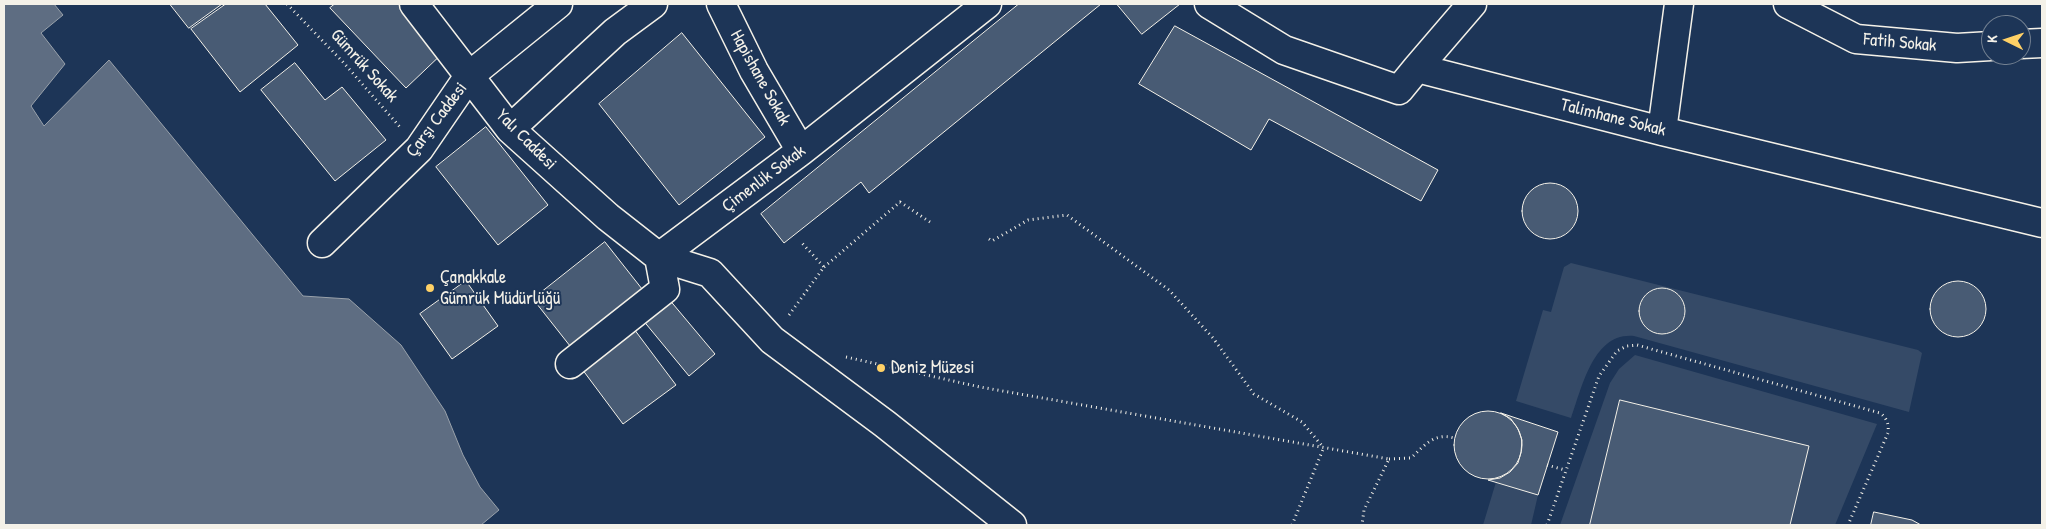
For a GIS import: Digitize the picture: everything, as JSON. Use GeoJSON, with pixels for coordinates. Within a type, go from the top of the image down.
{"type":"FeatureCollection","features":[{"type":"Feature","properties":{"kind":"street","name":"Yalı Caddesi"},"geometry":{"type":"LineString","coordinates":[[414,4],[510,128],[608,217],[659,257]]}},
{"type":"Feature","properties":{"kind":"street","name":"Çarşı Caddesi"},"geometry":{"type":"LineString","coordinates":[[322,242],[419,149],[469,76],[558,4]]}},
{"type":"Feature","properties":{"kind":"street"},"geometry":{"type":"LineString","coordinates":[[510,128],[615,32],[653,4]]}},
{"type":"Feature","properties":{"kind":"street","name":"Hapishane Sokak"},"geometry":{"type":"LineString","coordinates":[[721,4],[754,70],[801,151]]}},
{"type":"Feature","properties":{"kind":"street","name":"Çimenlik Sokak"},"geometry":{"type":"LineString","coordinates":[[659,257],[801,151],[987,4]]}},
{"type":"Feature","properties":{"kind":"street"},"geometry":{"type":"LineString","coordinates":[[1209,4],[1284,50],[1399,90],[1472,4]]}},
{"type":"Feature","properties":{"kind":"street"},"geometry":{"type":"LineString","coordinates":[[1662,131],[1679,4]]}},
{"type":"Feature","properties":{"kind":"street","name":"Fatih Sokak"},"geometry":{"type":"LineString","coordinates":[[1788,4],[1856,39],[1957,48],[1981,47]]}},
{"type":"Feature","properties":{"kind":"street","name":"Talimhane Sokak"},"geometry":{"type":"LineString","coordinates":[[1418,68],[1662,131],[2042,223]]}},
{"type":"Feature","properties":{"kind":"street"},"geometry":{"type":"LineString","coordinates":[[570,364],[664,289],[659,257],[710,273],[772,340],[885,424],[1012,525]]}},
{"type":"Feature","properties":{"kind":"path","name":"Gümrük Sokak"},"geometry":{"type":"LineString","coordinates":[[287,4],[342,61],[419,149]]}},
{"type":"Feature","properties":{"kind":"path"},"geometry":{"type":"LineString","coordinates":[[772,340],[824,267],[900,202],[930,222]]}},
{"type":"Feature","properties":{"kind":"path"},"geometry":{"type":"LineString","coordinates":[[989,239],[992,241],[1028,220],[1067,215],[1169,290],[1214,338],[1254,394],[1302,422],[1324,447]]}},
{"type":"Feature","properties":{"kind":"path"},"geometry":{"type":"LineString","coordinates":[[800,242],[824,267]]}},
{"type":"Feature","properties":{"kind":"path"},"geometry":{"type":"LineString","coordinates":[[1547,525],[1564,470],[1599,376],[1617,351],[1627,346],[1637,345],[1880,413],[1885,416],[1889,425],[1888,433],[1848,525]]}},
{"type":"Feature","properties":{"kind":"path"},"geometry":{"type":"LineString","coordinates":[[838,355],[980,387],[1389,459],[1411,458],[1433,438],[1445,436],[1454,438]]}},
{"type":"Feature","properties":{"kind":"path"},"geometry":{"type":"LineString","coordinates":[[1292,525],[1324,447]]}},
{"type":"Feature","properties":{"kind":"path"},"geometry":{"type":"LineString","coordinates":[[1362,525],[1364,510],[1389,459]]}},
{"type":"Feature","properties":{"kind":"path"},"geometry":{"type":"LineString","coordinates":[[1547,465],[1564,470]]}},
{"type":"Feature","properties":{"kind":"shaded area"},"geometry":{"type":"Polygon","coordinates":[[[4,4],[54,4],[63,15],[41,33],[65,64],[31,106],[44,126],[109,60],[303,296],[349,299],[401,345],[445,411],[463,455],[480,487],[499,510],[481,525],[4,525],[4,4]]]}},
{"type":"Feature","properties":{"kind":"shaded area"},"geometry":{"type":"Polygon","coordinates":[[[1571,263],[1918,350],[1922,353],[1909,412],[1634,336],[1620,337],[1608,343],[1599,352],[1585,378],[1571,418],[1516,401],[1543,310],[1551,312],[1564,267],[1571,263]]]}},
{"type":"Feature","properties":{"kind":"shaded area"},"geometry":{"type":"Polygon","coordinates":[[[1635,355],[1877,424],[1835,525],[1560,525],[1610,383],[1619,369],[1635,355]]]}},
{"type":"Feature","properties":{"kind":"shaded area"},"geometry":{"type":"Polygon","coordinates":[[[1496,482],[1538,495],[1531,525],[1483,525],[1496,482]]]}},
{"type":"Feature","properties":{"kind":"building"},"geometry":{"type":"Polygon","coordinates":[[[170,4],[222,4],[189,28],[170,4]]]}},
{"type":"Feature","properties":{"kind":"building"},"geometry":{"type":"Polygon","coordinates":[[[226,4],[265,4],[298,45],[240,92],[191,29],[226,4]]]}},
{"type":"Feature","properties":{"kind":"building"},"geometry":{"type":"Polygon","coordinates":[[[335,4],[402,4],[446,50],[406,88],[330,8],[335,4]]]}},
{"type":"Feature","properties":{"kind":"building"},"geometry":{"type":"Polygon","coordinates":[[[1019,4],[1101,4],[869,193],[861,182],[784,243],[761,214],[1019,4]]]}},
{"type":"Feature","properties":{"kind":"building"},"geometry":{"type":"Polygon","coordinates":[[[1117,4],[1180,4],[1142,34],[1117,4]]]}},
{"type":"Feature","properties":{"kind":"building"},"geometry":{"type":"Polygon","coordinates":[[[1175,26],[1438,170],[1421,201],[1269,119],[1251,150],[1139,84],[1175,26]]]}},
{"type":"Feature","properties":{"kind":"building"},"geometry":{"type":"Polygon","coordinates":[[[682,33],[765,137],[679,205],[599,104],[682,33]]]}},
{"type":"Feature","properties":{"kind":"building"},"geometry":{"type":"Polygon","coordinates":[[[295,63],[325,100],[342,87],[386,140],[335,181],[261,90],[295,63]]]}},
{"type":"Feature","properties":{"kind":"building"},"geometry":{"type":"Polygon","coordinates":[[[486,127],[548,205],[498,245],[436,167],[486,127]]]}},
{"type":"Feature","properties":{"kind":"building"},"geometry":{"type":"Polygon","coordinates":[[[1550,183],[1561,185],[1570,191],[1576,200],[1578,211],[1576,222],[1570,231],[1561,237],[1550,239],[1539,237],[1530,231],[1524,222],[1522,211],[1524,200],[1530,191],[1539,185],[1550,183]]]}},
{"type":"Feature","properties":{"kind":"building"},"geometry":{"type":"Polygon","coordinates":[[[605,242],[646,294],[574,351],[533,299],[605,242]]]}},
{"type":"Feature","properties":{"kind":"building"},"geometry":{"type":"Polygon","coordinates":[[[466,281],[498,326],[452,359],[420,314],[466,281]]]}},
{"type":"Feature","properties":{"kind":"building"},"geometry":{"type":"Polygon","coordinates":[[[1958,281],[1969,283],[1978,289],[1984,298],[1986,309],[1984,320],[1978,329],[1969,335],[1958,337],[1947,335],[1938,329],[1932,320],[1930,309],[1932,298],[1938,289],[1947,283],[1958,281]]]}},
{"type":"Feature","properties":{"kind":"building"},"geometry":{"type":"Polygon","coordinates":[[[1662,288],[1675,292],[1681,298],[1685,311],[1681,324],[1675,330],[1662,334],[1649,330],[1643,324],[1639,311],[1643,298],[1649,292],[1662,288]]]}},
{"type":"Feature","properties":{"kind":"building"},"geometry":{"type":"Polygon","coordinates":[[[668,298],[715,354],[689,376],[642,319],[668,298]]]}},
{"type":"Feature","properties":{"kind":"building"},"geometry":{"type":"Polygon","coordinates":[[[634,329],[676,385],[623,424],[582,369],[634,329]]]}},
{"type":"Feature","properties":{"kind":"building"},"geometry":{"type":"Polygon","coordinates":[[[1620,400],[1809,446],[1790,525],[1590,525],[1620,400]]]}},
{"type":"Feature","properties":{"kind":"building"},"geometry":{"type":"Polygon","coordinates":[[[1488,411],[1501,413],[1512,421],[1520,432],[1522,445],[1520,458],[1512,469],[1501,477],[1488,479],[1475,477],[1464,469],[1456,458],[1454,445],[1456,432],[1464,421],[1475,413],[1488,411]]]}},
{"type":"Feature","properties":{"kind":"building"},"geometry":{"type":"Polygon","coordinates":[[[1501,413],[1558,432],[1538,495],[1488,480],[1500,478],[1510,472],[1518,463],[1521,452],[1522,440],[1518,429],[1511,419],[1501,413]]]}},
{"type":"Feature","properties":{"kind":"building"},"geometry":{"type":"Polygon","coordinates":[[[1874,512],[1912,520],[1921,525],[1871,525],[1874,512]]]}},
{"type":"Feature","properties":{"kind":"place","name":"Çanakkale Gümrük Müdürlüğü"},"geometry":{"type":"Point","coordinates":[430,288]}},
{"type":"Feature","properties":{"kind":"place","name":"Deniz Müzesi"},"geometry":{"type":"Point","coordinates":[881,368]}}]}
